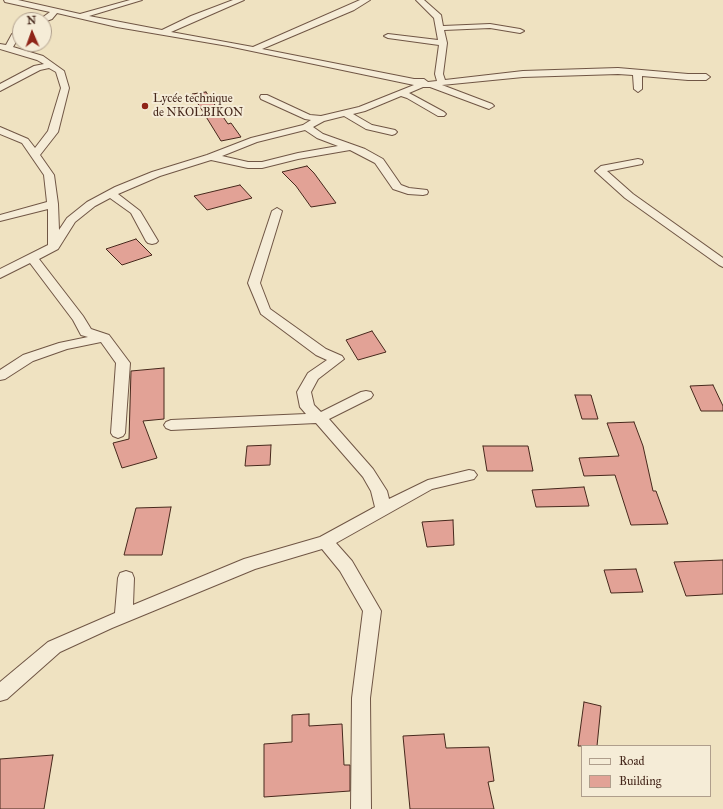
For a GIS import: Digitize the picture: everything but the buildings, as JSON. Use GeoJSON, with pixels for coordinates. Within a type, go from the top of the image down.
{"type":"FeatureCollection","features":[{"type":"Feature","properties":{"kind":"street"},"geometry":{"type":"LineString","coordinates":[[0,1],[10,0],[162,33],[414,82],[442,82]]}},
{"type":"Feature","properties":{"kind":"street"},"geometry":{"type":"LineString","coordinates":[[81,16],[138,0]]}},
{"type":"Feature","properties":{"kind":"street"},"geometry":{"type":"LineString","coordinates":[[162,33],[194,18],[240,0]]}},
{"type":"Feature","properties":{"kind":"street"},"geometry":{"type":"LineString","coordinates":[[252,50],[351,8],[366,0]]}},
{"type":"Feature","properties":{"kind":"street"},"geometry":{"type":"LineString","coordinates":[[420,0],[438,18],[443,43],[439,74],[442,82]]}},
{"type":"Feature","properties":{"kind":"street"},"geometry":{"type":"LineString","coordinates":[[52,14],[56,10]]}},
{"type":"Feature","properties":{"kind":"street"},"geometry":{"type":"LineString","coordinates":[[439,28],[490,26],[520,31]]}},
{"type":"Feature","properties":{"kind":"street"},"geometry":{"type":"LineString","coordinates":[[388,36],[443,43]]}},
{"type":"Feature","properties":{"kind":"street"},"geometry":{"type":"LineString","coordinates":[[12,39],[4,47],[40,58],[60,71],[65,88],[53,132],[34,156]]}},
{"type":"Feature","properties":{"kind":"street"},"geometry":{"type":"LineString","coordinates":[[0,88],[37,68],[51,65]]}},
{"type":"Feature","properties":{"kind":"street"},"geometry":{"type":"LineString","coordinates":[[0,274],[33,259],[54,247],[71,220],[91,204],[119,189],[156,174],[211,157],[254,140],[306,127],[321,120],[362,109],[421,85],[523,74],[618,71],[688,77],[706,77]]}},
{"type":"Feature","properties":{"kind":"street"},"geometry":{"type":"LineString","coordinates":[[637,72],[638,89]]}},
{"type":"Feature","properties":{"kind":"street"},"geometry":{"type":"LineString","coordinates":[[421,85],[433,85],[489,106]]}},
{"type":"Feature","properties":{"kind":"street"},"geometry":{"type":"LineString","coordinates":[[399,94],[410,96],[441,114]]}},
{"type":"Feature","properties":{"kind":"street"},"geometry":{"type":"LineString","coordinates":[[264,97],[308,117],[321,120]]}},
{"type":"Feature","properties":{"kind":"street"},"geometry":{"type":"LineString","coordinates":[[345,113],[369,127],[392,132]]}},
{"type":"Feature","properties":{"kind":"street"},"geometry":{"type":"LineString","coordinates":[[306,127],[320,136],[362,151],[379,161],[397,187],[408,191],[422,192]]}},
{"type":"Feature","properties":{"kind":"street"},"geometry":{"type":"LineString","coordinates":[[0,130],[25,141],[34,156],[49,175],[53,204],[54,247]]}},
{"type":"Feature","properties":{"kind":"street"},"geometry":{"type":"LineString","coordinates":[[211,157],[248,165],[262,165],[298,156],[351,147]]}},
{"type":"Feature","properties":{"kind":"street"},"geometry":{"type":"LineString","coordinates":[[638,162],[605,168],[600,172],[629,196],[723,263]]}},
{"type":"Feature","properties":{"kind":"street"},"geometry":{"type":"LineString","coordinates":[[110,194],[135,211],[152,241]]}},
{"type":"Feature","properties":{"kind":"street"},"geometry":{"type":"LineString","coordinates":[[0,218],[53,204]]}},
{"type":"Feature","properties":{"kind":"street"},"geometry":{"type":"LineString","coordinates":[[277,211],[254,283],[265,311],[321,352],[337,359],[313,376],[304,392],[307,407],[320,418],[368,473],[379,491],[383,509]]}},
{"type":"Feature","properties":{"kind":"street"},"geometry":{"type":"LineString","coordinates":[[33,259],[79,319],[86,332],[104,338],[123,363],[118,433]]}},
{"type":"Feature","properties":{"kind":"street"},"geometry":{"type":"LineString","coordinates":[[0,376],[28,358],[64,346],[104,338]]}},
{"type":"Feature","properties":{"kind":"street"},"geometry":{"type":"LineString","coordinates":[[171,425],[320,418],[366,395]]}},
{"type":"Feature","properties":{"kind":"street"},"geometry":{"type":"LineString","coordinates":[[0,693],[54,647],[106,623],[250,564],[325,542],[428,485],[469,475]]}},
{"type":"Feature","properties":{"kind":"street"},"geometry":{"type":"LineString","coordinates":[[325,542],[346,566],[372,611],[361,698],[361,809]]}},
{"type":"Feature","properties":{"kind":"street"},"geometry":{"type":"LineString","coordinates":[[123,617],[126,578]]}},
{"type":"Feature","properties":{"kind":"place","name":"Lycée technique de NKOLBIKON"},"geometry":{"type":"Point","coordinates":[145,106]}}]}
